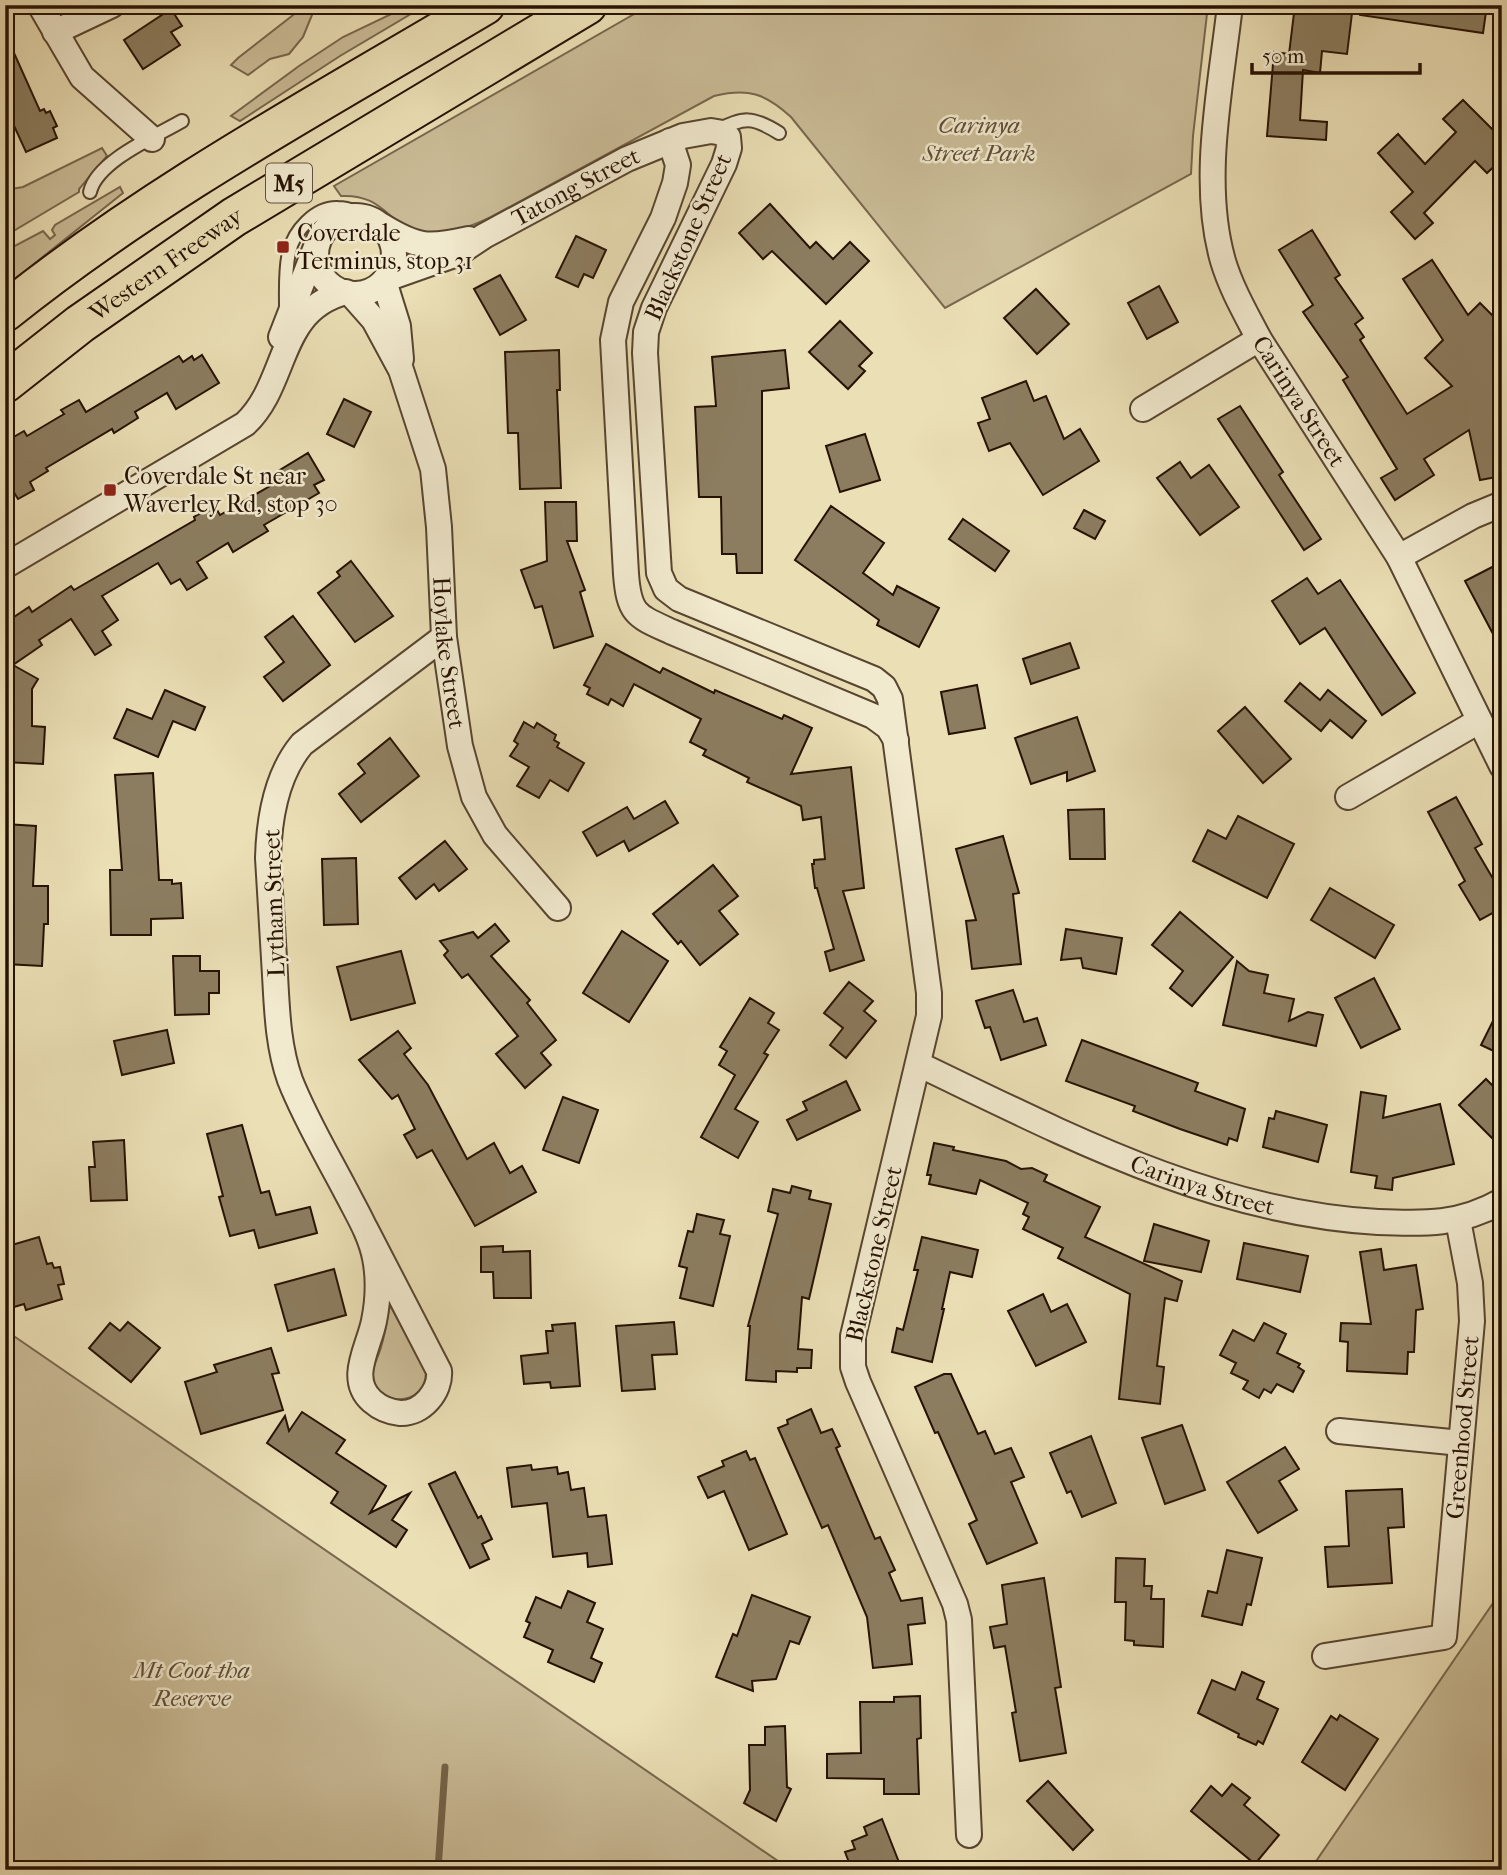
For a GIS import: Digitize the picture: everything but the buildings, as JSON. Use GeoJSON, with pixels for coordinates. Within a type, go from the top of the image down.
{"type":"FeatureCollection","features":[{"type":"Feature","properties":{"kind":"highway","name":"M5"},"geometry":{"type":"LineString","coordinates":[[5,312],[77,257],[156,203],[258,139],[485,5]]}},
{"type":"Feature","properties":{"kind":"highway","name":"Western Freeway"},"geometry":{"type":"LineString","coordinates":[[5,383],[80,324],[234,216],[587,5]]}},
{"type":"Feature","properties":{"kind":"street"},"geometry":{"type":"LineString","coordinates":[[55,32],[112,5]]}},
{"type":"Feature","properties":{"kind":"street","name":"Carinya Street"},"geometry":{"type":"LineString","coordinates":[[1230,5],[1214,150],[1215,212],[1223,260],[1243,309],[1259,339],[1399,557],[1502,766]]}},
{"type":"Feature","properties":{"kind":"street"},"geometry":{"type":"LineString","coordinates":[[41,6],[88,83],[152,139]]}},
{"type":"Feature","properties":{"kind":"street","name":"Blackstone Street"},"geometry":{"type":"LineString","coordinates":[[897,740],[888,727],[873,716],[672,632],[641,617],[631,605],[626,574],[613,340],[621,302],[663,218],[673,190],[678,165],[670,141],[701,131],[716,131],[728,137],[727,155],[654,308],[646,332],[645,353],[660,578],[666,589],[679,599],[878,681],[890,699],[897,740],[929,993],[929,1016],[853,1336],[852,1354],[858,1382],[960,1620],[970,1835]]}},
{"type":"Feature","properties":{"kind":"street","name":"Tatong Street"},"geometry":{"type":"LineString","coordinates":[[385,280],[445,260],[627,159],[670,141]]}},
{"type":"Feature","properties":{"kind":"street"},"geometry":{"type":"LineString","coordinates":[[5,566],[239,429],[252,418],[265,399],[280,359],[311,309],[323,300],[348,293],[368,292],[385,280],[393,264],[394,251],[388,233],[376,222],[355,216],[336,220],[326,228],[285,324],[280,359]]}},
{"type":"Feature","properties":{"kind":"street","name":"Tatong Street"},"geometry":{"type":"LineString","coordinates":[[376,222],[405,240],[420,245],[448,244],[484,236]]}},
{"type":"Feature","properties":{"kind":"street"},"geometry":{"type":"LineString","coordinates":[[317,245],[317,265],[322,276],[331,286],[348,293]]}},
{"type":"Feature","properties":{"kind":"street","name":"Hoylake Street"},"geometry":{"type":"LineString","coordinates":[[385,280],[399,334],[401,370]]}},
{"type":"Feature","properties":{"kind":"street","name":"Hoylake Street"},"geometry":{"type":"LineString","coordinates":[[348,293],[374,320],[401,370],[433,469],[437,488],[444,637],[462,755],[474,797],[506,849],[558,908]]}},
{"type":"Feature","properties":{"kind":"street"},"geometry":{"type":"LineString","coordinates":[[1143,408],[1259,339]]}},
{"type":"Feature","properties":{"kind":"street"},"geometry":{"type":"LineString","coordinates":[[1399,557],[1473,516],[1502,504]]}},
{"type":"Feature","properties":{"kind":"street","name":"Lytham Street"},"geometry":{"type":"LineString","coordinates":[[365,1228],[375,1256],[377,1285],[374,1318],[361,1365],[360,1381],[365,1392],[378,1406],[394,1412],[409,1412],[421,1406],[433,1393],[439,1379],[439,1371],[365,1228],[298,1099],[284,1059],[279,1033],[268,858],[271,818],[286,770],[302,744],[444,637]]}},
{"type":"Feature","properties":{"kind":"street"},"geometry":{"type":"LineString","coordinates":[[1348,797],[1479,721]]}},
{"type":"Feature","properties":{"kind":"street","name":"Carinya Street"},"geometry":{"type":"LineString","coordinates":[[918,1064],[1022,1114],[1159,1172],[1251,1203],[1315,1216],[1414,1224],[1458,1220],[1502,1201]]}},
{"type":"Feature","properties":{"kind":"street","name":"Greenhood Street"},"geometry":{"type":"LineString","coordinates":[[1325,1657],[1444,1637],[1472,1303],[1458,1220]]}},
{"type":"Feature","properties":{"kind":"street"},"geometry":{"type":"LineString","coordinates":[[1339,1431],[1461,1443]]}},
{"type":"Feature","properties":{"kind":"lane"},"geometry":{"type":"LineString","coordinates":[[716,131],[746,119],[759,122],[779,133]]}},
{"type":"Feature","properties":{"kind":"lane"},"geometry":{"type":"LineString","coordinates":[[90,192],[112,162],[182,121]]}},
{"type":"Feature","properties":{"kind":"lane"},"geometry":{"type":"LineString","coordinates":[[285,324],[289,253],[302,226],[314,216],[335,208],[352,210],[376,222]]}},
{"type":"Feature","properties":{"kind":"green space"},"geometry":{"type":"Polygon","coordinates":[[[306,5],[323,5],[314,10],[303,37],[289,54],[270,59],[248,75],[231,65],[238,58],[306,5]]]}},
{"type":"Feature","properties":{"kind":"green space"},"geometry":{"type":"Polygon","coordinates":[[[410,5],[426,5],[340,56],[240,121],[231,116],[343,37],[410,5]]]}},
{"type":"Feature","properties":{"kind":"green space","name":"Carinya Street Park"},"geometry":{"type":"Polygon","coordinates":[[[650,5],[1208,5],[1191,174],[945,308],[791,117],[773,102],[756,94],[714,96],[491,217],[455,230],[435,234],[417,232],[366,199],[341,196],[334,186],[650,5]]]}},
{"type":"Feature","properties":{"kind":"green space"},"geometry":{"type":"Polygon","coordinates":[[[102,148],[107,156],[79,192],[5,236],[5,190],[23,187],[102,148]]]}},
{"type":"Feature","properties":{"kind":"green space"},"geometry":{"type":"Polygon","coordinates":[[[120,187],[123,193],[5,287],[5,251],[43,231],[50,239],[55,235],[52,230],[55,225],[120,187]]]}},
{"type":"Feature","properties":{"kind":"green space"},"geometry":{"type":"Polygon","coordinates":[[[391,1307],[426,1372],[424,1384],[418,1393],[409,1398],[389,1397],[381,1393],[375,1385],[374,1367],[391,1307]]]}},
{"type":"Feature","properties":{"kind":"green space","name":"Mt Coot-tha Reserve"},"geometry":{"type":"Polygon","coordinates":[[[5,1330],[791,1870],[5,1870],[5,1330]]]}},
{"type":"Feature","properties":{"kind":"green space"},"geometry":{"type":"Polygon","coordinates":[[[1502,1590],[1502,1870],[1310,1870],[1502,1590]]]}},
{"type":"Feature","properties":{"kind":"waterway"},"geometry":{"type":"LineString","coordinates":[[438,1870],[445,1767]]}},
{"type":"Feature","properties":{"kind":"place","name":"Coverdale Terminus, stop 31"},"geometry":{"type":"Point","coordinates":[283,247]}},
{"type":"Feature","properties":{"kind":"place","name":"Coverdale St near Waverley Rd, stop 30"},"geometry":{"type":"Point","coordinates":[110,490]}}]}
